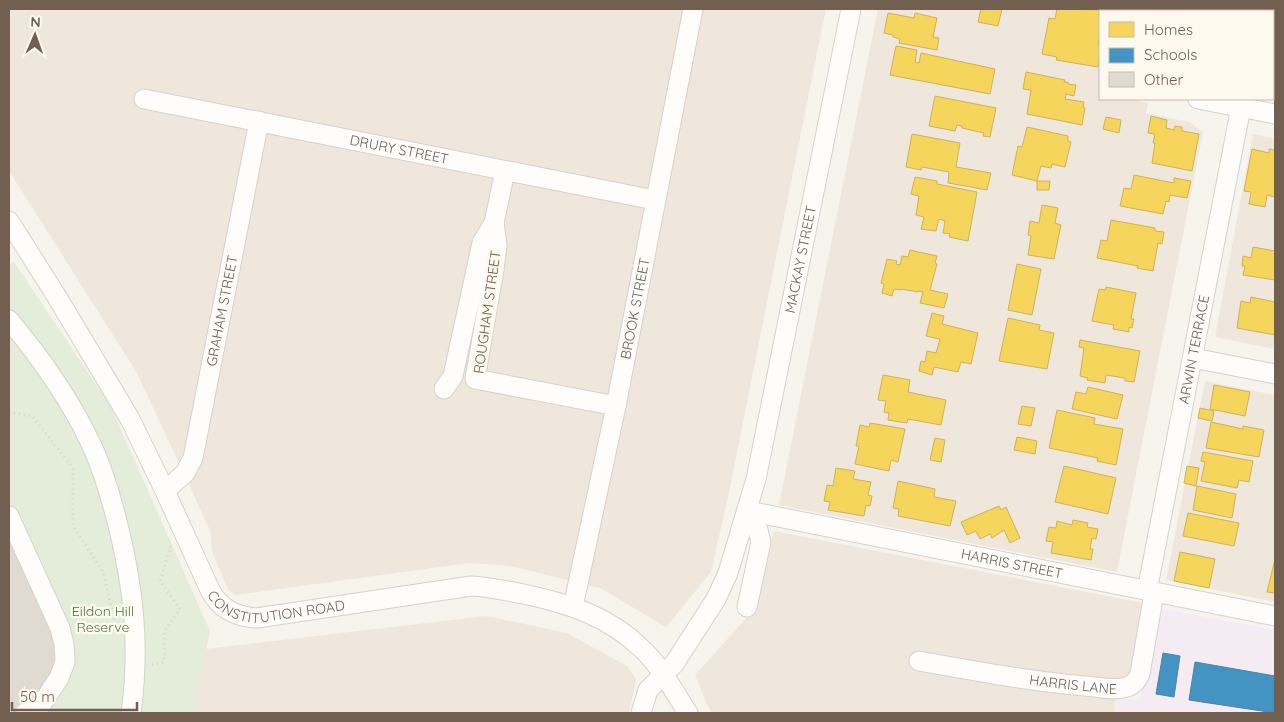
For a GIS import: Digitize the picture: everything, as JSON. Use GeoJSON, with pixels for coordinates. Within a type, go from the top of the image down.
{"type":"FeatureCollection","features":[{"type":"Feature","properties":{"kind":"street","name":"BROOK STREET"},"geometry":{"type":"LineString","coordinates":[[573,606],[616,406],[693,9]]}},
{"type":"Feature","properties":{"kind":"street","name":"MACKAY STREET"},"geometry":{"type":"LineString","coordinates":[[641,713],[648,690],[674,664],[716,599],[728,573],[748,511],[851,9]]}},
{"type":"Feature","properties":{"kind":"street","name":"DRURY STREET"},"geometry":{"type":"LineString","coordinates":[[144,99],[655,200]]}},
{"type":"Feature","properties":{"kind":"street"},"geometry":{"type":"LineString","coordinates":[[1204,100],[1275,114]]}},
{"type":"Feature","properties":{"kind":"street","name":"ARWIN TERRACE"},"geometry":{"type":"LineString","coordinates":[[1150,592],[1242,107]]}},
{"type":"Feature","properties":{"kind":"street","name":"GRAHAM STREET"},"geometry":{"type":"LineString","coordinates":[[166,491],[185,473],[193,458],[259,121]]}},
{"type":"Feature","properties":{"kind":"street","name":"ROUGHAM STREET"},"geometry":{"type":"LineString","coordinates":[[505,171],[494,224],[480,248],[460,382],[616,406]]}},
{"type":"Feature","properties":{"kind":"street","name":"CONSTITUTION ROAD"},"geometry":{"type":"LineString","coordinates":[[9,221],[115,393],[166,491],[214,598],[233,614],[257,618],[471,586],[503,589],[573,606],[606,622],[632,640],[652,660],[688,713]]}},
{"type":"Feature","properties":{"kind":"street"},"geometry":{"type":"LineString","coordinates":[[9,320],[30,345],[62,392],[92,446],[108,484],[132,593],[136,633],[136,667],[130,713]]}},
{"type":"Feature","properties":{"kind":"street"},"geometry":{"type":"LineString","coordinates":[[1193,358],[1275,374]]}},
{"type":"Feature","properties":{"kind":"street","name":"HARRIS STREET"},"geometry":{"type":"LineString","coordinates":[[748,511],[1275,616]]}},
{"type":"Feature","properties":{"kind":"street"},"geometry":{"type":"LineString","coordinates":[[747,607],[761,542],[758,530],[748,511]]}},
{"type":"Feature","properties":{"kind":"street"},"geometry":{"type":"LineString","coordinates":[[9,516],[60,628],[64,644],[65,662],[59,678],[41,705],[25,713]]}},
{"type":"Feature","properties":{"kind":"street","name":"HARRIS LANE"},"geometry":{"type":"LineString","coordinates":[[919,661],[1007,677],[1113,688],[1128,687],[1134,684],[1140,674],[1150,592]]}},
{"type":"Feature","properties":{"kind":"path"},"geometry":{"type":"LineString","coordinates":[[9,412],[32,416],[73,468],[72,526],[103,572],[117,628]]}},
{"type":"Feature","properties":{"kind":"path"},"geometry":{"type":"LineString","coordinates":[[136,667],[164,662],[165,630],[180,610],[160,581],[171,543],[184,534]]}},
{"type":"Feature","properties":{"kind":"shaded area"},"geometry":{"type":"Polygon","coordinates":[[[9,9],[826,9],[728,497],[711,572],[666,627],[602,589],[510,566],[469,563],[235,595],[228,590],[212,551],[210,530],[137,373],[9,171],[9,9]]]}},
{"type":"Feature","properties":{"kind":"shaded area"},"geometry":{"type":"Polygon","coordinates":[[[878,9],[1120,9],[1099,10],[1099,100],[1134,100],[1148,103],[1146,113],[1189,122],[1203,132],[1117,572],[779,505],[878,9]]]}},
{"type":"Feature","properties":{"kind":"shaded area"},"geometry":{"type":"Polygon","coordinates":[[[1275,9],[1275,89],[1274,10],[1172,10],[1275,9]]]}},
{"type":"Feature","properties":{"kind":"shaded area"},"geometry":{"type":"Polygon","coordinates":[[[1253,134],[1275,139],[1275,349],[1215,337],[1253,134]]]}},
{"type":"Feature","properties":{"kind":"shaded area"},"geometry":{"type":"Polygon","coordinates":[[[1205,381],[1275,395],[1275,602],[1166,580],[1205,381]]]}},
{"type":"Feature","properties":{"kind":"shaded area"},"geometry":{"type":"Polygon","coordinates":[[[774,531],[1143,603],[1134,677],[1122,683],[918,668],[1006,686],[1116,699],[1114,713],[712,713],[695,675],[757,606],[774,531]]]}},
{"type":"Feature","properties":{"kind":"shaded area"},"geometry":{"type":"Polygon","coordinates":[[[1159,608],[1275,630],[1275,713],[1114,713],[1116,699],[1140,700],[1159,608]]]}},
{"type":"Feature","properties":{"kind":"shaded area"},"geometry":{"type":"Polygon","coordinates":[[[486,616],[567,633],[627,666],[636,679],[629,713],[193,713],[206,649],[486,616]]]}},
{"type":"Feature","properties":{"kind":"green space","name":"Eildon Hill Reserve"},"geometry":{"type":"Polygon","coordinates":[[[14,262],[111,407],[210,631],[193,713],[9,713],[9,265],[14,262]]]}},
{"type":"Feature","properties":{"kind":"building: Homes"},"geometry":{"type":"Polygon","coordinates":[[[981,9],[1002,9],[998,26],[978,22],[981,9]]]}},
{"type":"Feature","properties":{"kind":"building: Homes"},"geometry":{"type":"Polygon","coordinates":[[[1057,9],[1105,10],[1099,10],[1098,67],[1056,60],[1057,57],[1042,54],[1049,18],[1055,19],[1057,9]]]}},
{"type":"Feature","properties":{"kind":"building: Homes"},"geometry":{"type":"Polygon","coordinates":[[[1177,9],[1199,9],[1198,10],[1177,9]]]}},
{"type":"Feature","properties":{"kind":"building: Homes"},"geometry":{"type":"Polygon","coordinates":[[[1199,9],[1218,9],[1218,10],[1199,9]]]}},
{"type":"Feature","properties":{"kind":"building: Homes"},"geometry":{"type":"Polygon","coordinates":[[[888,13],[914,18],[915,13],[937,18],[933,37],[939,38],[937,50],[899,43],[900,39],[884,33],[888,13]]]}},
{"type":"Feature","properties":{"kind":"building: Homes"},"geometry":{"type":"Polygon","coordinates":[[[1275,31],[1275,89],[1274,88],[1275,31]]]}},
{"type":"Feature","properties":{"kind":"building: Homes"},"geometry":{"type":"Polygon","coordinates":[[[896,46],[917,50],[915,62],[919,63],[921,53],[995,69],[990,94],[890,75],[896,46]]]}},
{"type":"Feature","properties":{"kind":"building: Homes"},"geometry":{"type":"Polygon","coordinates":[[[1026,72],[1065,80],[1064,82],[1068,82],[1068,84],[1076,85],[1074,96],[1066,94],[1065,99],[1084,102],[1083,107],[1085,108],[1082,125],[1027,114],[1031,90],[1023,89],[1026,72]]]}},
{"type":"Feature","properties":{"kind":"building: Homes"},"geometry":{"type":"Polygon","coordinates":[[[935,96],[996,108],[990,137],[983,136],[984,133],[957,125],[955,131],[929,126],[935,96]]]}},
{"type":"Feature","properties":{"kind":"building: Homes"},"geometry":{"type":"Polygon","coordinates":[[[1151,116],[1167,120],[1166,128],[1174,130],[1175,126],[1182,127],[1182,131],[1199,134],[1192,171],[1152,163],[1155,134],[1148,133],[1151,116]]]}},
{"type":"Feature","properties":{"kind":"building: Homes"},"geometry":{"type":"Polygon","coordinates":[[[1106,117],[1121,120],[1119,133],[1103,129],[1106,117]]]}},
{"type":"Feature","properties":{"kind":"building: Homes"},"geometry":{"type":"Polygon","coordinates":[[[1027,127],[1068,136],[1068,141],[1071,142],[1065,167],[1052,164],[1051,168],[1041,166],[1037,181],[1012,175],[1018,146],[1022,147],[1027,127]]]}},
{"type":"Feature","properties":{"kind":"building: Homes"},"geometry":{"type":"Polygon","coordinates":[[[912,134],[960,143],[956,167],[991,173],[987,190],[948,183],[949,172],[922,167],[921,170],[906,167],[912,134]]]}},
{"type":"Feature","properties":{"kind":"building: Homes"},"geometry":{"type":"Polygon","coordinates":[[[1252,149],[1269,153],[1269,149],[1275,150],[1275,197],[1267,195],[1265,207],[1249,204],[1251,192],[1244,191],[1252,149]]]}},
{"type":"Feature","properties":{"kind":"building: Homes"},"geometry":{"type":"Polygon","coordinates":[[[1134,175],[1174,183],[1174,178],[1191,181],[1187,198],[1170,195],[1169,202],[1166,201],[1163,214],[1120,206],[1124,188],[1131,189],[1134,175]]]}},
{"type":"Feature","properties":{"kind":"building: Homes"},"geometry":{"type":"Polygon","coordinates":[[[915,177],[937,181],[937,184],[977,192],[968,241],[949,237],[950,234],[943,233],[945,221],[939,219],[936,231],[921,229],[924,217],[916,215],[919,196],[911,194],[915,177]]]}},
{"type":"Feature","properties":{"kind":"building: Homes"},"geometry":{"type":"Polygon","coordinates":[[[1037,181],[1050,181],[1049,190],[1037,190],[1037,181]]]}},
{"type":"Feature","properties":{"kind":"building: Homes"},"geometry":{"type":"Polygon","coordinates":[[[1042,205],[1058,208],[1055,223],[1061,225],[1054,259],[1028,255],[1031,236],[1028,235],[1030,221],[1039,223],[1042,205]]]}},
{"type":"Feature","properties":{"kind":"building: Homes"},"geometry":{"type":"Polygon","coordinates":[[[1111,220],[1155,228],[1155,231],[1164,232],[1162,244],[1158,243],[1153,271],[1097,258],[1101,240],[1107,241],[1111,220]]]}},
{"type":"Feature","properties":{"kind":"building: Homes"},"geometry":{"type":"Polygon","coordinates":[[[1253,247],[1275,251],[1275,280],[1243,275],[1245,266],[1242,266],[1243,256],[1251,258],[1253,247]]]}},
{"type":"Feature","properties":{"kind":"building: Homes"},"geometry":{"type":"Polygon","coordinates":[[[910,250],[937,256],[935,263],[937,264],[930,290],[948,294],[944,308],[920,303],[923,292],[919,291],[894,289],[892,296],[882,293],[884,284],[881,283],[887,259],[897,261],[896,264],[900,265],[902,256],[908,257],[910,250]]]}},
{"type":"Feature","properties":{"kind":"building: Homes"},"geometry":{"type":"Polygon","coordinates":[[[1017,264],[1041,269],[1032,315],[1008,310],[1017,264]]]}},
{"type":"Feature","properties":{"kind":"building: Homes"},"geometry":{"type":"Polygon","coordinates":[[[1106,287],[1136,293],[1131,319],[1134,319],[1132,328],[1129,327],[1129,332],[1113,329],[1114,325],[1092,321],[1099,289],[1105,290],[1106,287]]]}},
{"type":"Feature","properties":{"kind":"building: Homes"},"geometry":{"type":"Polygon","coordinates":[[[1251,297],[1275,302],[1275,335],[1237,328],[1241,301],[1250,303],[1251,297]]]}},
{"type":"Feature","properties":{"kind":"building: Homes"},"geometry":{"type":"Polygon","coordinates":[[[932,313],[944,316],[942,324],[978,333],[971,364],[961,362],[958,372],[934,367],[932,375],[919,371],[921,361],[925,362],[927,351],[936,353],[940,339],[926,336],[932,313]]]}},
{"type":"Feature","properties":{"kind":"building: Homes"},"geometry":{"type":"Polygon","coordinates":[[[1008,318],[1040,325],[1039,330],[1054,333],[1047,369],[999,361],[1008,318]]]}},
{"type":"Feature","properties":{"kind":"building: Homes"},"geometry":{"type":"Polygon","coordinates":[[[1080,340],[1140,351],[1134,382],[1125,381],[1125,378],[1106,375],[1105,383],[1087,380],[1088,378],[1080,376],[1084,348],[1079,347],[1080,340]]]}},
{"type":"Feature","properties":{"kind":"building: Homes"},"geometry":{"type":"Polygon","coordinates":[[[883,375],[910,380],[908,392],[946,400],[941,425],[908,419],[907,423],[888,420],[889,413],[884,412],[886,401],[878,400],[883,375]]]}},
{"type":"Feature","properties":{"kind":"building: Homes"},"geometry":{"type":"Polygon","coordinates":[[[1214,385],[1250,392],[1245,416],[1210,409],[1214,385]]]}},
{"type":"Feature","properties":{"kind":"building: Homes"},"geometry":{"type":"Polygon","coordinates":[[[1088,387],[1123,395],[1117,419],[1072,409],[1076,392],[1086,394],[1088,387]]]}},
{"type":"Feature","properties":{"kind":"building: Homes"},"geometry":{"type":"Polygon","coordinates":[[[1022,406],[1035,408],[1031,426],[1018,424],[1022,406]]]}},
{"type":"Feature","properties":{"kind":"building: Homes"},"geometry":{"type":"Polygon","coordinates":[[[1200,408],[1214,411],[1212,421],[1198,418],[1200,408]]]}},
{"type":"Feature","properties":{"kind":"building: Homes"},"geometry":{"type":"Polygon","coordinates":[[[1057,410],[1095,418],[1094,424],[1123,429],[1116,465],[1097,461],[1098,458],[1049,448],[1057,410]]]}},
{"type":"Feature","properties":{"kind":"building: Homes"},"geometry":{"type":"Polygon","coordinates":[[[1211,422],[1243,429],[1243,426],[1264,430],[1259,457],[1206,448],[1211,422]]]}},
{"type":"Feature","properties":{"kind":"building: Homes"},"geometry":{"type":"Polygon","coordinates":[[[870,423],[905,429],[898,462],[891,460],[889,471],[855,464],[859,446],[856,446],[860,425],[869,427],[870,423]]]}},
{"type":"Feature","properties":{"kind":"building: Homes"},"geometry":{"type":"Polygon","coordinates":[[[1017,437],[1037,441],[1035,454],[1014,450],[1017,437]]]}},
{"type":"Feature","properties":{"kind":"building: Homes"},"geometry":{"type":"Polygon","coordinates":[[[935,438],[945,440],[941,462],[930,460],[935,438]]]}},
{"type":"Feature","properties":{"kind":"building: Homes"},"geometry":{"type":"Polygon","coordinates":[[[1203,452],[1253,461],[1249,482],[1239,480],[1237,488],[1201,481],[1205,462],[1201,461],[1203,452]]]}},
{"type":"Feature","properties":{"kind":"building: Homes"},"geometry":{"type":"Polygon","coordinates":[[[1064,466],[1116,478],[1108,514],[1055,502],[1064,466]]]}},
{"type":"Feature","properties":{"kind":"building: Homes"},"geometry":{"type":"Polygon","coordinates":[[[1187,466],[1199,468],[1196,486],[1184,483],[1187,466]]]}},
{"type":"Feature","properties":{"kind":"building: Homes"},"geometry":{"type":"Polygon","coordinates":[[[836,468],[855,471],[853,479],[871,482],[868,495],[872,496],[870,506],[866,505],[864,516],[828,510],[830,502],[824,501],[827,485],[833,486],[836,468]]]}},
{"type":"Feature","properties":{"kind":"building: Homes"},"geometry":{"type":"Polygon","coordinates":[[[898,481],[935,489],[934,497],[956,501],[950,526],[898,516],[899,509],[893,508],[898,481]]]}},
{"type":"Feature","properties":{"kind":"building: Homes"},"geometry":{"type":"Polygon","coordinates":[[[1197,486],[1236,494],[1232,518],[1193,510],[1197,486]]]}},
{"type":"Feature","properties":{"kind":"building: Homes"},"geometry":{"type":"Polygon","coordinates":[[[999,506],[1001,510],[1006,507],[1020,538],[1010,543],[1004,530],[992,538],[990,534],[980,539],[976,531],[967,535],[961,522],[999,506]]]}},
{"type":"Feature","properties":{"kind":"building: Homes"},"geometry":{"type":"Polygon","coordinates":[[[1188,513],[1239,523],[1234,546],[1183,536],[1188,513]]]}},
{"type":"Feature","properties":{"kind":"building: Homes"},"geometry":{"type":"Polygon","coordinates":[[[1073,520],[1088,523],[1087,527],[1098,529],[1096,539],[1092,538],[1091,560],[1051,553],[1053,542],[1046,541],[1049,527],[1056,528],[1057,521],[1072,525],[1073,520]]]}},
{"type":"Feature","properties":{"kind":"building: Homes"},"geometry":{"type":"Polygon","coordinates":[[[1180,552],[1215,559],[1209,588],[1174,581],[1180,552]]]}},
{"type":"Feature","properties":{"kind":"building: Homes"},"geometry":{"type":"Polygon","coordinates":[[[1275,559],[1275,593],[1267,592],[1275,559]]]}},
{"type":"Feature","properties":{"kind":"building: Schools"},"geometry":{"type":"Polygon","coordinates":[[[1163,653],[1180,656],[1174,697],[1156,694],[1163,653]]]}},
{"type":"Feature","properties":{"kind":"building: Schools"},"geometry":{"type":"Polygon","coordinates":[[[1195,662],[1275,676],[1275,713],[1189,700],[1195,662]]]}},
{"type":"Feature","properties":{"kind":"building: Other"},"geometry":{"type":"Polygon","coordinates":[[[9,532],[54,633],[57,657],[49,684],[28,705],[9,711],[9,532]]]}}]}
